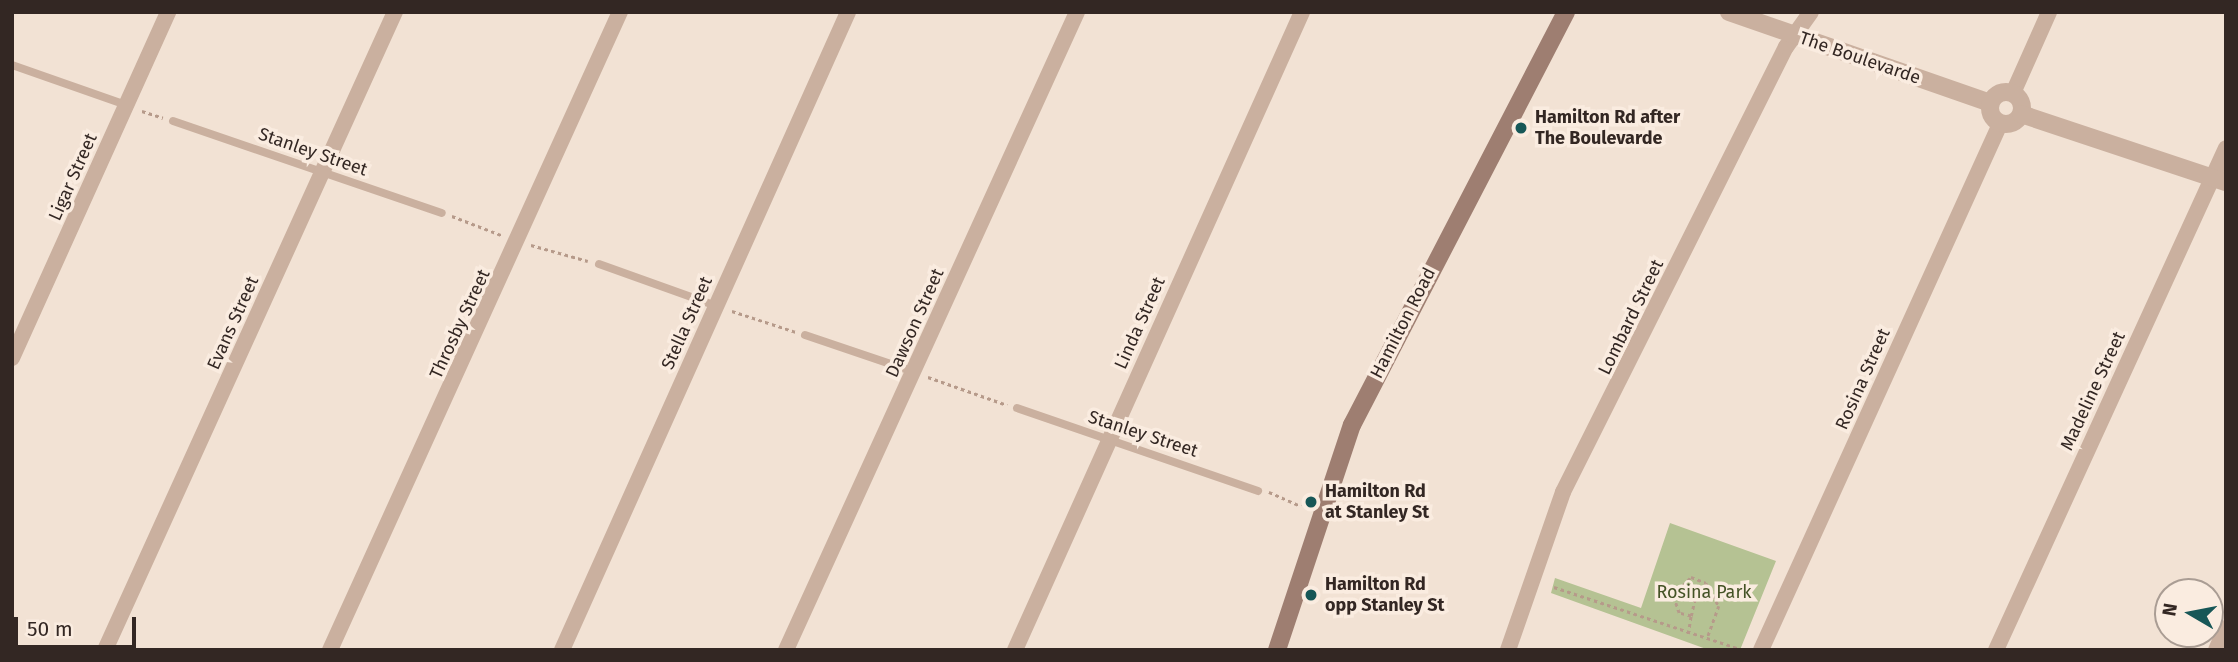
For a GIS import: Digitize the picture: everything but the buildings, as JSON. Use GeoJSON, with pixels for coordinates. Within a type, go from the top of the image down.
{"type":"FeatureCollection","features":[{"type":"Feature","properties":{"kind":"main road","name":"Hamilton Road"},"geometry":{"type":"LineString","coordinates":[[1276,650],[1352,425],[1566,12]]}},
{"type":"Feature","properties":{"kind":"street","name":"Ligar Street"},"geometry":{"type":"LineString","coordinates":[[12,358],[168,12]]}},
{"type":"Feature","properties":{"kind":"street","name":"Evans Street"},"geometry":{"type":"LineString","coordinates":[[105,650],[395,12]]}},
{"type":"Feature","properties":{"kind":"street","name":"Throsby Street"},"geometry":{"type":"LineString","coordinates":[[330,650],[519,242],[621,12]]}},
{"type":"Feature","properties":{"kind":"street","name":"Stella Street"},"geometry":{"type":"LineString","coordinates":[[562,650],[848,12]]}},
{"type":"Feature","properties":{"kind":"street","name":"Dawson Street"},"geometry":{"type":"LineString","coordinates":[[786,650],[1077,12]]}},
{"type":"Feature","properties":{"kind":"street","name":"Linda Street"},"geometry":{"type":"LineString","coordinates":[[1015,650],[1302,12]]}},
{"type":"Feature","properties":{"kind":"street","name":"The Boulevarde"},"geometry":{"type":"LineString","coordinates":[[1729,12],[1990,103]]}},
{"type":"Feature","properties":{"kind":"street","name":"Lombard Street"},"geometry":{"type":"LineString","coordinates":[[1508,650],[1563,492],[1782,54],[1797,36],[1811,12]]}},
{"type":"Feature","properties":{"kind":"street"},"geometry":{"type":"LineString","coordinates":[[2021,114],[2013,93],[2049,12]]}},
{"type":"Feature","properties":{"kind":"street"},"geometry":{"type":"LineString","coordinates":[[2013,93],[1997,94],[1990,103],[2000,124],[2021,114],[2219,179]]}},
{"type":"Feature","properties":{"kind":"street","name":"Rosina Street"},"geometry":{"type":"LineString","coordinates":[[1761,650],[2000,124]]}},
{"type":"Feature","properties":{"kind":"street","name":"Madeline Street"},"geometry":{"type":"LineString","coordinates":[[1996,650],[2219,179],[2226,148]]}},
{"type":"Feature","properties":{"kind":"street"},"geometry":{"type":"LineString","coordinates":[[2216,650],[2226,628]]}},
{"type":"Feature","properties":{"kind":"lane"},"geometry":{"type":"LineString","coordinates":[[12,65],[126,106]]}},
{"type":"Feature","properties":{"kind":"lane","name":"Stanley Street"},"geometry":{"type":"LineString","coordinates":[[173,121],[442,212]]}},
{"type":"Feature","properties":{"kind":"lane"},"geometry":{"type":"LineString","coordinates":[[599,264],[716,306]]}},
{"type":"Feature","properties":{"kind":"lane"},"geometry":{"type":"LineString","coordinates":[[806,335],[914,373]]}},
{"type":"Feature","properties":{"kind":"lane","name":"Stanley Street"},"geometry":{"type":"LineString","coordinates":[[1017,408],[1258,491]]}},
{"type":"Feature","properties":{"kind":"path"},"geometry":{"type":"LineString","coordinates":[[126,106],[173,121]]}},
{"type":"Feature","properties":{"kind":"path"},"geometry":{"type":"LineString","coordinates":[[442,212],[519,242],[599,264]]}},
{"type":"Feature","properties":{"kind":"path"},"geometry":{"type":"LineString","coordinates":[[716,306],[806,335]]}},
{"type":"Feature","properties":{"kind":"path"},"geometry":{"type":"LineString","coordinates":[[914,373],[1017,408]]}},
{"type":"Feature","properties":{"kind":"path"},"geometry":{"type":"LineString","coordinates":[[1258,491],[1301,506]]}},
{"type":"Feature","properties":{"kind":"path"},"geometry":{"type":"LineString","coordinates":[[1692,617],[1673,602],[1676,585],[1702,579],[1718,606],[1708,637]]}},
{"type":"Feature","properties":{"kind":"path"},"geometry":{"type":"LineString","coordinates":[[1554,587],[1688,634],[1708,637],[1743,650]]}},
{"type":"Feature","properties":{"kind":"path"},"geometry":{"type":"LineString","coordinates":[[1688,634],[1695,599],[1710,593]]}},
{"type":"Feature","properties":{"kind":"green space","name":"Rosina Park"},"geometry":{"type":"Polygon","coordinates":[[[1670,523],[1776,561],[1740,650],[1709,650],[1551,593],[1555,578],[1641,608],[1670,523]]]}},
{"type":"Feature","properties":{"kind":"place","name":"Hamilton Rd after The Boulevarde"},"geometry":{"type":"Point","coordinates":[1521,128]}},
{"type":"Feature","properties":{"kind":"place","name":"Hamilton Rd at Stanley St"},"geometry":{"type":"Point","coordinates":[1311,502]}},
{"type":"Feature","properties":{"kind":"place","name":"Hamilton Rd opp Stanley St"},"geometry":{"type":"Point","coordinates":[1311,595]}}]}
